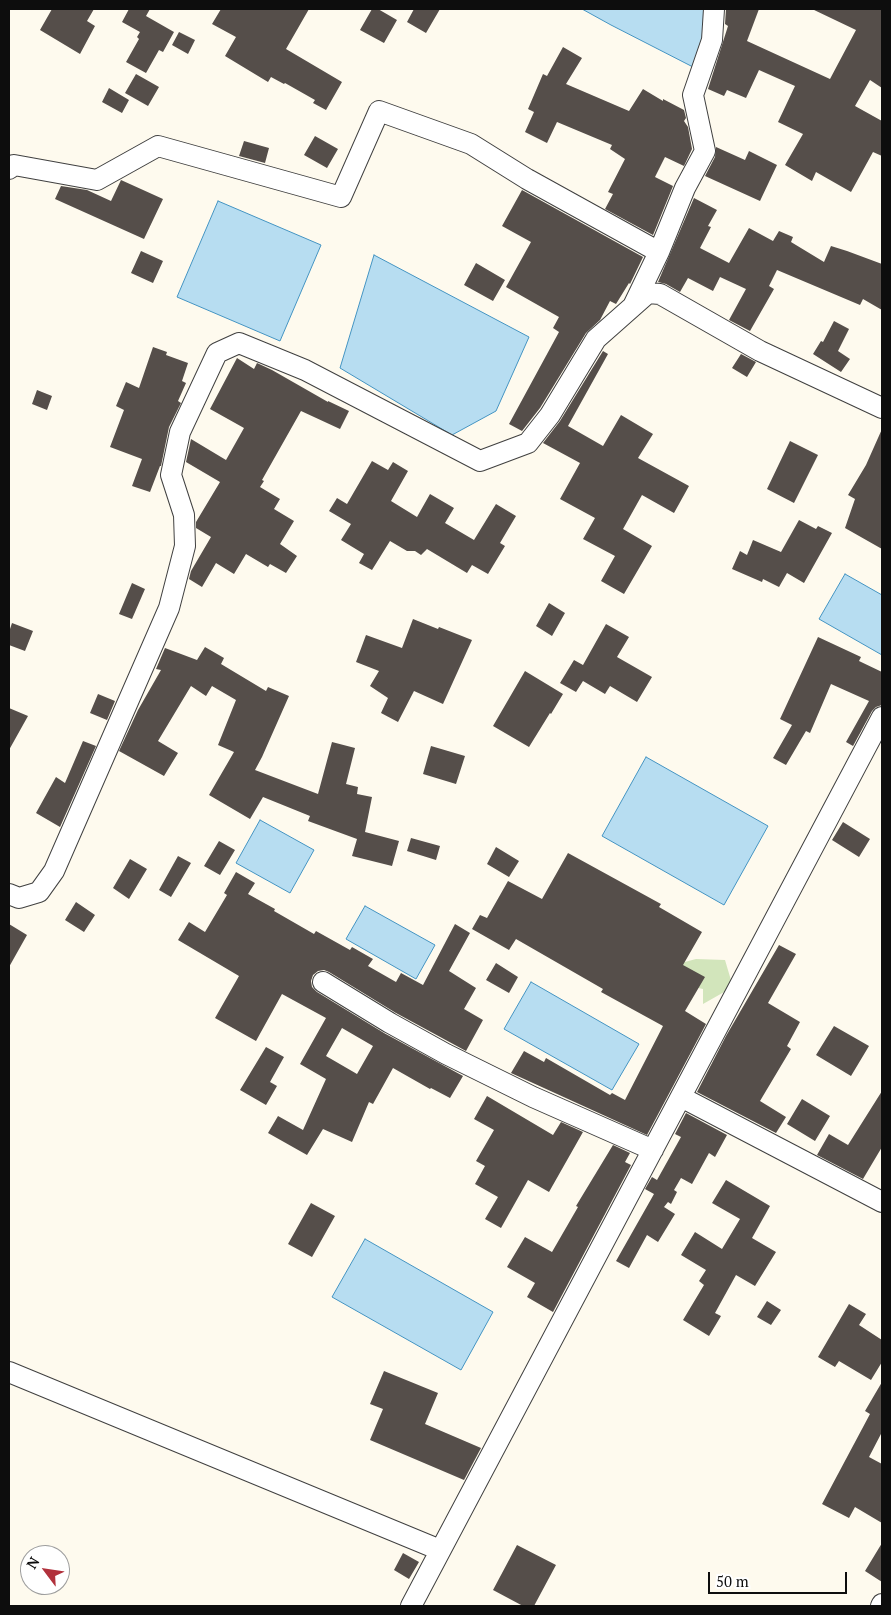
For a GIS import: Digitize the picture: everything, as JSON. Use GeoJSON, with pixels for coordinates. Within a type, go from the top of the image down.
{"type":"FeatureCollection","features":[{"type":"Feature","properties":{"kind":"street"},"geometry":{"type":"LineString","coordinates":[[634,304],[659,252],[685,188],[705,151],[693,95],[712,40],[714,9]]}},
{"type":"Feature","properties":{"kind":"street"},"geometry":{"type":"LineString","coordinates":[[9,169],[14,165],[97,180],[158,146],[341,197],[379,111],[471,144],[527,179],[659,252]]}},
{"type":"Feature","properties":{"kind":"street"},"geometry":{"type":"LineString","coordinates":[[9,894],[19,898],[39,892],[54,871],[169,608],[186,546],[184,515],[171,475],[180,432],[217,353],[239,342],[304,370],[480,461],[528,443],[550,415],[596,338],[648,294],[660,294],[760,351],[882,408]]}},
{"type":"Feature","properties":{"kind":"street"},"geometry":{"type":"LineString","coordinates":[[411,1606],[882,717]]}},
{"type":"Feature","properties":{"kind":"street"},"geometry":{"type":"LineString","coordinates":[[322,982],[446,1054],[533,1097],[653,1150]]}},
{"type":"Feature","properties":{"kind":"street"},"geometry":{"type":"LineString","coordinates":[[681,1097],[882,1202]]}},
{"type":"Feature","properties":{"kind":"street"},"geometry":{"type":"LineString","coordinates":[[9,1372],[440,1550]]}},
{"type":"Feature","properties":{"kind":"green space"},"geometry":{"type":"Polygon","coordinates":[[[696,959],[725,960],[733,987],[703,1004],[703,989],[673,983],[681,963],[696,959]]]}},
{"type":"Feature","properties":{"kind":"water"},"geometry":{"type":"Polygon","coordinates":[[[582,9],[709,9],[703,52],[693,67],[582,9]]]}},
{"type":"Feature","properties":{"kind":"water"},"geometry":{"type":"Polygon","coordinates":[[[218,201],[321,245],[280,341],[177,297],[218,201]]]}},
{"type":"Feature","properties":{"kind":"water"},"geometry":{"type":"Polygon","coordinates":[[[374,255],[529,337],[496,411],[452,435],[340,368],[374,255]]]}},
{"type":"Feature","properties":{"kind":"water"},"geometry":{"type":"Polygon","coordinates":[[[845,574],[882,595],[882,655],[819,619],[845,574]]]}},
{"type":"Feature","properties":{"kind":"water"},"geometry":{"type":"Polygon","coordinates":[[[646,757],[768,826],[724,905],[602,836],[646,757]]]}},
{"type":"Feature","properties":{"kind":"water"},"geometry":{"type":"Polygon","coordinates":[[[260,820],[314,850],[290,893],[236,863],[260,820]]]}},
{"type":"Feature","properties":{"kind":"water"},"geometry":{"type":"Polygon","coordinates":[[[365,906],[435,945],[416,979],[346,939],[365,906]]]}},
{"type":"Feature","properties":{"kind":"water"},"geometry":{"type":"Polygon","coordinates":[[[531,982],[639,1044],[612,1090],[504,1029],[531,982]]]}},
{"type":"Feature","properties":{"kind":"water"},"geometry":{"type":"Polygon","coordinates":[[[365,1239],[493,1312],[461,1370],[332,1297],[365,1239]]]}},
{"type":"Feature","properties":{"kind":"building"},"geometry":{"type":"Polygon","coordinates":[[[52,9],[94,9],[87,21],[95,26],[80,54],[40,30],[52,9]]]}},
{"type":"Feature","properties":{"kind":"building"},"geometry":{"type":"Polygon","coordinates":[[[129,9],[150,9],[146,16],[174,32],[163,52],[159,50],[146,73],[126,62],[139,39],[137,37],[140,32],[122,22],[129,9]]]}},
{"type":"Feature","properties":{"kind":"building"},"geometry":{"type":"Polygon","coordinates":[[[221,9],[309,9],[286,49],[342,82],[326,110],[313,103],[315,100],[285,83],[271,77],[268,82],[225,56],[236,37],[212,24],[221,9]]]}},
{"type":"Feature","properties":{"kind":"building"},"geometry":{"type":"Polygon","coordinates":[[[372,9],[378,9],[397,20],[384,43],[360,30],[372,9]]]}},
{"type":"Feature","properties":{"kind":"building"},"geometry":{"type":"Polygon","coordinates":[[[414,9],[440,9],[426,33],[407,22],[414,9]]]}},
{"type":"Feature","properties":{"kind":"building"},"geometry":{"type":"Polygon","coordinates":[[[726,9],[759,9],[747,41],[830,79],[856,30],[812,9],[882,9],[882,88],[870,80],[855,106],[882,121],[882,156],[873,152],[851,192],[816,172],[812,181],[785,165],[803,134],[778,122],[795,86],[759,70],[746,98],[727,90],[724,96],[708,89],[728,26],[725,24],[726,9]]]}},
{"type":"Feature","properties":{"kind":"building"},"geometry":{"type":"Polygon","coordinates":[[[179,32],[195,40],[188,54],[172,45],[179,32]]]}},
{"type":"Feature","properties":{"kind":"building"},"geometry":{"type":"Polygon","coordinates":[[[563,47],[582,58],[566,84],[629,111],[643,89],[663,101],[663,99],[684,110],[686,118],[684,121],[688,127],[692,149],[684,166],[665,157],[655,177],[673,186],[653,235],[605,209],[613,194],[608,192],[625,159],[610,149],[612,145],[557,122],[547,143],[525,132],[534,112],[528,109],[543,74],[547,76],[563,47]]]}},
{"type":"Feature","properties":{"kind":"building"},"geometry":{"type":"Polygon","coordinates":[[[136,74],[159,87],[148,106],[125,93],[136,74]]]}},
{"type":"Feature","properties":{"kind":"building"},"geometry":{"type":"Polygon","coordinates":[[[109,88],[129,100],[122,113],[102,102],[109,88]]]}},
{"type":"Feature","properties":{"kind":"building"},"geometry":{"type":"Polygon","coordinates":[[[315,136],[338,149],[327,168],[304,155],[315,136]]]}},
{"type":"Feature","properties":{"kind":"building"},"geometry":{"type":"Polygon","coordinates":[[[244,141],[269,148],[265,163],[239,156],[244,141]]]}},
{"type":"Feature","properties":{"kind":"building"},"geometry":{"type":"Polygon","coordinates":[[[716,147],[745,160],[749,151],[777,165],[760,201],[705,176],[715,157],[716,147]]]}},
{"type":"Feature","properties":{"kind":"building"},"geometry":{"type":"Polygon","coordinates":[[[121,180],[163,199],[144,239],[55,199],[61,186],[87,190],[111,201],[121,180]]]}},
{"type":"Feature","properties":{"kind":"building"},"geometry":{"type":"Polygon","coordinates":[[[522,190],[643,257],[630,284],[616,304],[610,301],[600,320],[586,333],[540,408],[522,431],[509,424],[559,332],[553,328],[559,317],[506,287],[531,242],[502,226],[522,190]]]}},
{"type":"Feature","properties":{"kind":"building"},"geometry":{"type":"Polygon","coordinates":[[[694,198],[717,210],[708,226],[711,227],[700,248],[729,263],[749,228],[773,241],[779,231],[793,237],[791,242],[824,262],[831,246],[847,251],[882,264],[882,310],[863,299],[860,305],[777,270],[769,286],[774,289],[750,331],[729,320],[746,289],[720,277],[713,291],[688,278],[680,292],[658,282],[694,198]]]}},
{"type":"Feature","properties":{"kind":"building"},"geometry":{"type":"Polygon","coordinates":[[[141,251],[163,261],[153,283],[131,273],[141,251]]]}},
{"type":"Feature","properties":{"kind":"building"},"geometry":{"type":"Polygon","coordinates":[[[476,263],[505,280],[493,301],[464,285],[476,263]]]}},
{"type":"Feature","properties":{"kind":"building"},"geometry":{"type":"Polygon","coordinates":[[[834,321],[849,329],[838,351],[850,359],[841,372],[813,354],[821,341],[823,342],[834,321]]]}},
{"type":"Feature","properties":{"kind":"building"},"geometry":{"type":"Polygon","coordinates":[[[153,347],[167,352],[166,355],[188,363],[182,381],[186,383],[178,401],[181,403],[169,427],[161,466],[150,492],[132,486],[142,459],[110,447],[124,410],[116,406],[126,382],[139,388],[153,347]]]}},
{"type":"Feature","properties":{"kind":"building"},"geometry":{"type":"Polygon","coordinates":[[[603,351],[608,354],[568,426],[603,446],[621,415],[653,434],[638,458],[689,486],[674,513],[642,495],[623,529],[652,546],[624,594],[601,581],[615,556],[583,539],[595,518],[560,499],[580,463],[543,443],[560,421],[603,351]]]}},
{"type":"Feature","properties":{"kind":"building"},"geometry":{"type":"Polygon","coordinates":[[[741,354],[756,362],[747,377],[732,368],[741,354]]]}},
{"type":"Feature","properties":{"kind":"building"},"geometry":{"type":"Polygon","coordinates":[[[237,358],[254,369],[257,363],[272,370],[328,402],[349,411],[340,429],[301,411],[262,480],[264,481],[260,487],[280,499],[274,509],[294,521],[280,544],[297,556],[286,573],[270,564],[268,567],[246,554],[234,574],[216,563],[202,587],[189,579],[191,571],[211,537],[196,528],[196,522],[220,482],[186,462],[191,439],[226,460],[244,428],[210,409],[237,358]]]}},
{"type":"Feature","properties":{"kind":"building"},"geometry":{"type":"Polygon","coordinates":[[[37,390],[52,396],[47,410],[32,404],[37,390]]]}},
{"type":"Feature","properties":{"kind":"building"},"geometry":{"type":"Polygon","coordinates":[[[882,429],[882,549],[845,528],[855,499],[848,495],[866,465],[882,429]]]}},
{"type":"Feature","properties":{"kind":"building"},"geometry":{"type":"Polygon","coordinates":[[[790,441],[818,455],[794,503],[767,489],[790,441]]]}},
{"type":"Feature","properties":{"kind":"building"},"geometry":{"type":"Polygon","coordinates":[[[372,461],[388,470],[393,462],[408,471],[391,501],[417,517],[430,494],[454,508],[445,523],[474,540],[496,504],[516,516],[500,543],[505,546],[488,574],[472,565],[467,573],[427,549],[421,555],[415,551],[407,551],[390,541],[372,570],[359,563],[364,554],[341,540],[351,524],[329,511],[337,498],[347,504],[372,461]]]}},
{"type":"Feature","properties":{"kind":"building"},"geometry":{"type":"Polygon","coordinates":[[[799,520],[816,529],[818,526],[832,533],[804,583],[787,573],[779,587],[763,579],[762,582],[732,569],[740,551],[747,555],[753,540],[781,552],[799,520]]]}},
{"type":"Feature","properties":{"kind":"building"},"geometry":{"type":"Polygon","coordinates":[[[132,583],[145,589],[132,619],[119,614],[132,583]]]}},
{"type":"Feature","properties":{"kind":"building"},"geometry":{"type":"Polygon","coordinates":[[[549,603],[565,613],[552,636],[536,626],[549,603]]]}},
{"type":"Feature","properties":{"kind":"building"},"geometry":{"type":"Polygon","coordinates":[[[413,619],[472,640],[443,704],[414,691],[398,722],[381,713],[388,698],[370,686],[379,671],[356,662],[366,635],[402,648],[413,619]]]}},
{"type":"Feature","properties":{"kind":"building"},"geometry":{"type":"Polygon","coordinates":[[[12,623],[33,631],[25,651],[9,645],[9,632],[12,623]]]}},
{"type":"Feature","properties":{"kind":"building"},"geometry":{"type":"Polygon","coordinates":[[[606,624],[629,637],[617,657],[652,677],[637,702],[610,686],[605,694],[583,681],[576,692],[560,683],[574,660],[583,665],[606,624]]]}},
{"type":"Feature","properties":{"kind":"building"},"geometry":{"type":"Polygon","coordinates":[[[818,637],[861,657],[859,661],[882,672],[882,705],[872,711],[853,746],[846,742],[869,701],[831,684],[810,733],[806,731],[786,765],[773,758],[792,725],[780,719],[818,637]]]}},
{"type":"Feature","properties":{"kind":"building"},"geometry":{"type":"Polygon","coordinates":[[[205,647],[224,658],[221,664],[266,691],[268,687],[289,696],[255,770],[318,794],[332,742],[355,748],[346,784],[358,787],[357,794],[372,797],[365,832],[399,841],[392,866],[352,856],[357,839],[308,821],[310,816],[263,797],[250,819],[209,795],[234,752],[218,745],[236,700],[212,686],[206,696],[191,686],[158,741],[178,753],[164,776],[119,751],[138,710],[161,670],[156,669],[165,648],[197,660],[205,647]]]}},
{"type":"Feature","properties":{"kind":"building"},"geometry":{"type":"Polygon","coordinates":[[[525,671],[563,694],[529,747],[493,726],[525,671]]]}},
{"type":"Feature","properties":{"kind":"building"},"geometry":{"type":"Polygon","coordinates":[[[98,694],[115,701],[107,720],[90,713],[98,694]]]}},
{"type":"Feature","properties":{"kind":"building"},"geometry":{"type":"Polygon","coordinates":[[[9,708],[28,716],[9,750],[9,708]]]}},
{"type":"Feature","properties":{"kind":"building"},"geometry":{"type":"Polygon","coordinates":[[[83,741],[96,746],[60,827],[36,813],[56,777],[65,783],[83,741]]]}},
{"type":"Feature","properties":{"kind":"building"},"geometry":{"type":"Polygon","coordinates":[[[431,746],[465,756],[456,784],[423,774],[431,746]]]}},
{"type":"Feature","properties":{"kind":"building"},"geometry":{"type":"Polygon","coordinates":[[[843,822],[870,839],[859,857],[832,840],[843,822]]]}},
{"type":"Feature","properties":{"kind":"building"},"geometry":{"type":"Polygon","coordinates":[[[411,838],[440,846],[436,860],[407,851],[411,838]]]}},
{"type":"Feature","properties":{"kind":"building"},"geometry":{"type":"Polygon","coordinates":[[[219,841],[235,850],[220,875],[204,866],[219,841]]]}},
{"type":"Feature","properties":{"kind":"building"},"geometry":{"type":"Polygon","coordinates":[[[496,847],[519,861],[509,877],[487,864],[496,847]]]}},
{"type":"Feature","properties":{"kind":"building"},"geometry":{"type":"Polygon","coordinates":[[[568,853],[661,904],[659,907],[702,932],[683,965],[705,977],[685,1011],[706,1024],[647,1135],[511,1073],[524,1051],[544,1062],[546,1058],[610,1095],[612,1093],[625,1100],[663,1026],[601,992],[603,989],[516,939],[509,950],[472,929],[480,915],[487,918],[508,881],[542,899],[568,853]]]}},
{"type":"Feature","properties":{"kind":"building"},"geometry":{"type":"Polygon","coordinates":[[[178,856],[191,863],[171,897],[159,890],[178,856]]]}},
{"type":"Feature","properties":{"kind":"building"},"geometry":{"type":"Polygon","coordinates":[[[130,859],[147,869],[129,899],[113,888],[130,859]]]}},
{"type":"Feature","properties":{"kind":"building"},"geometry":{"type":"Polygon","coordinates":[[[236,872],[255,883],[248,894],[314,934],[316,931],[350,950],[352,947],[373,959],[368,966],[396,982],[401,973],[423,985],[455,924],[470,933],[449,971],[476,988],[464,1009],[483,1020],[466,1051],[396,1013],[329,972],[324,970],[318,971],[313,975],[311,981],[312,987],[317,992],[384,1033],[463,1076],[450,1098],[393,1068],[373,1104],[369,1102],[352,1142],[323,1129],[307,1155],[268,1133],[278,1116],[303,1130],[326,1079],[300,1064],[326,1018],[282,994],[256,1041],[215,1018],[239,976],[178,940],[189,922],[205,932],[227,895],[224,893],[236,872]],[[342,1028],[326,1056],[357,1074],[373,1046],[342,1028]]]}},
{"type":"Feature","properties":{"kind":"building"},"geometry":{"type":"Polygon","coordinates":[[[76,902],[95,915],[84,932],[65,920],[76,902]]]}},
{"type":"Feature","properties":{"kind":"building"},"geometry":{"type":"Polygon","coordinates":[[[9,924],[27,935],[9,967],[9,924]]]}},
{"type":"Feature","properties":{"kind":"building"},"geometry":{"type":"Polygon","coordinates":[[[779,945],[796,954],[768,1003],[800,1022],[787,1046],[791,1049],[760,1101],[786,1117],[776,1133],[697,1092],[726,1036],[779,945]]]}},
{"type":"Feature","properties":{"kind":"building"},"geometry":{"type":"Polygon","coordinates":[[[496,963],[518,977],[509,993],[486,980],[496,963]]]}},
{"type":"Feature","properties":{"kind":"building"},"geometry":{"type":"Polygon","coordinates":[[[834,1026],[869,1046],[851,1076],[816,1055],[834,1026]]]}},
{"type":"Feature","properties":{"kind":"building"},"geometry":{"type":"Polygon","coordinates":[[[266,1047],[284,1057],[270,1082],[277,1086],[266,1105],[240,1090],[266,1047]]]}},
{"type":"Feature","properties":{"kind":"building"},"geometry":{"type":"Polygon","coordinates":[[[882,1091],[882,1147],[863,1179],[817,1155],[829,1134],[848,1145],[882,1091]]]}},
{"type":"Feature","properties":{"kind":"building"},"geometry":{"type":"Polygon","coordinates":[[[487,1096],[553,1135],[561,1122],[583,1132],[549,1192],[528,1180],[501,1228],[485,1219],[498,1197],[475,1184],[485,1166],[476,1161],[494,1130],[474,1119],[487,1096]]]}},
{"type":"Feature","properties":{"kind":"building"},"geometry":{"type":"Polygon","coordinates":[[[802,1099],[830,1116],[815,1141],[787,1124],[802,1099]]]}},
{"type":"Feature","properties":{"kind":"building"},"geometry":{"type":"Polygon","coordinates":[[[686,1113],[727,1135],[715,1157],[709,1153],[692,1184],[681,1178],[674,1190],[677,1192],[671,1204],[668,1202],[664,1207],[675,1214],[658,1242],[647,1235],[629,1268],[616,1261],[654,1194],[645,1189],[652,1177],[657,1180],[681,1137],[675,1134],[686,1113]]]}},
{"type":"Feature","properties":{"kind":"building"},"geometry":{"type":"Polygon","coordinates":[[[613,1145],[630,1153],[625,1162],[631,1165],[553,1312],[527,1297],[535,1283],[507,1267],[525,1237],[552,1252],[578,1207],[576,1206],[613,1145]]]}},
{"type":"Feature","properties":{"kind":"building"},"geometry":{"type":"Polygon","coordinates":[[[726,1180],[770,1206],[752,1238],[776,1252],[755,1286],[736,1275],[715,1313],[721,1316],[709,1336],[683,1320],[704,1285],[699,1281],[706,1270],[681,1255],[695,1232],[722,1249],[740,1219],[712,1203],[726,1180]]]}},
{"type":"Feature","properties":{"kind":"building"},"geometry":{"type":"Polygon","coordinates":[[[311,1203],[335,1216],[312,1257],[288,1244],[311,1203]]]}},
{"type":"Feature","properties":{"kind":"building"},"geometry":{"type":"Polygon","coordinates":[[[767,1301],[781,1310],[771,1325],[757,1317],[767,1301]]]}},
{"type":"Feature","properties":{"kind":"building"},"geometry":{"type":"Polygon","coordinates":[[[849,1304],[866,1314],[859,1325],[882,1340],[882,1362],[871,1380],[839,1361],[835,1367],[818,1357],[849,1304]]]}},
{"type":"Feature","properties":{"kind":"building"},"geometry":{"type":"Polygon","coordinates":[[[384,1371],[438,1393],[425,1424],[481,1448],[464,1480],[370,1440],[383,1409],[370,1404],[384,1371]]]}},
{"type":"Feature","properties":{"kind":"building"},"geometry":{"type":"Polygon","coordinates":[[[882,1382],[882,1432],[869,1457],[882,1464],[882,1523],[855,1507],[849,1518],[822,1504],[870,1414],[865,1411],[882,1382]]]}},
{"type":"Feature","properties":{"kind":"building"},"geometry":{"type":"Polygon","coordinates":[[[882,1543],[882,1582],[865,1571],[882,1543]]]}},
{"type":"Feature","properties":{"kind":"building"},"geometry":{"type":"Polygon","coordinates":[[[517,1545],[556,1565],[534,1606],[523,1606],[493,1590],[517,1545]]]}},
{"type":"Feature","properties":{"kind":"building"},"geometry":{"type":"Polygon","coordinates":[[[403,1553],[419,1562],[409,1579],[394,1570],[403,1553]]]}}]}
